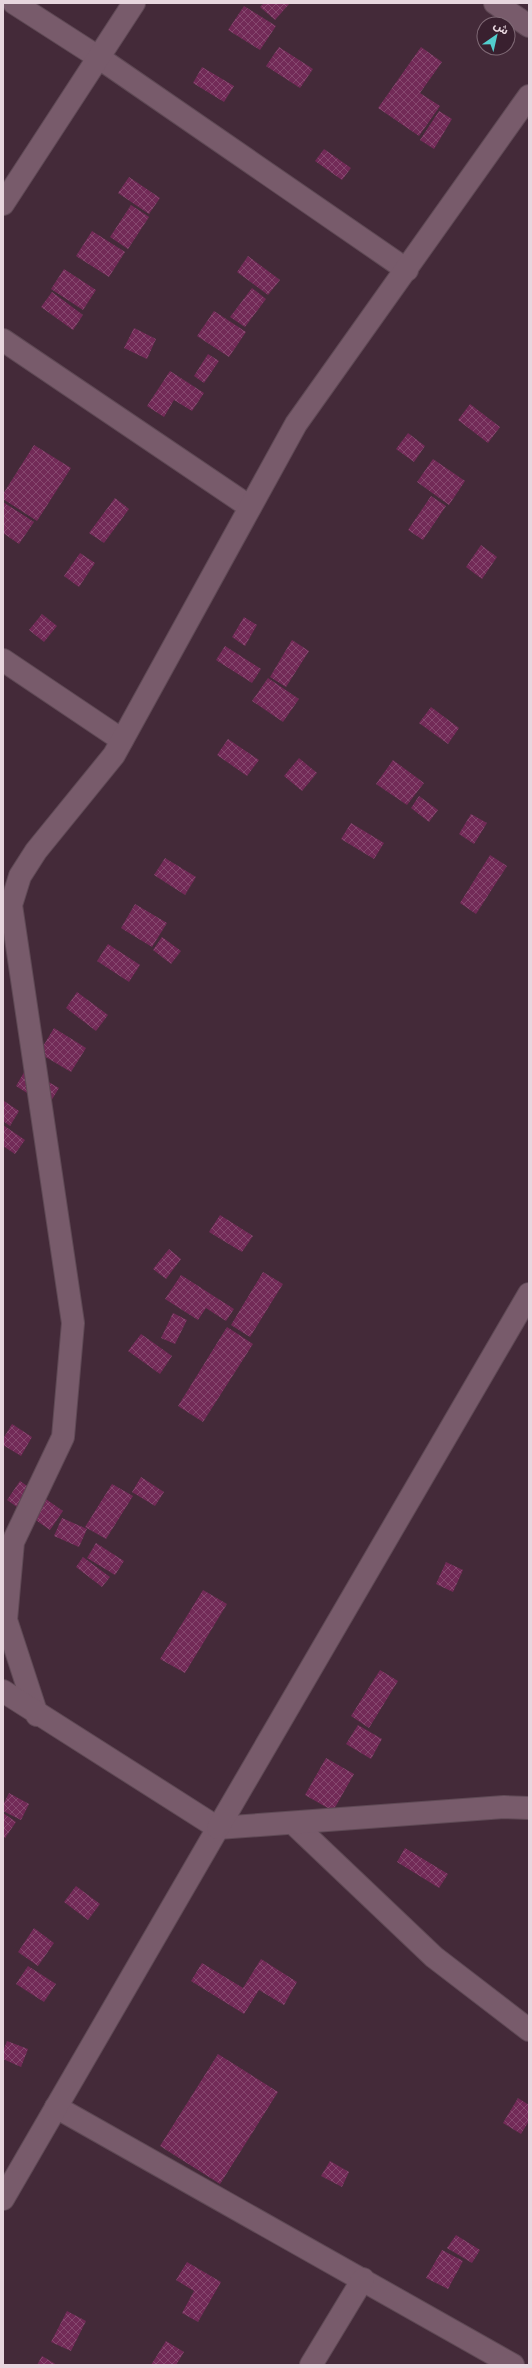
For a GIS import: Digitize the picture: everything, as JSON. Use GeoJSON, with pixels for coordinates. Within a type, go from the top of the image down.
{"type":"FeatureCollection","features":[{"type":"Feature","properties":{"kind":"street"},"geometry":{"type":"LineString","coordinates":[[14,3],[98,57],[407,270]]}},
{"type":"Feature","properties":{"kind":"street"},"geometry":{"type":"LineString","coordinates":[[3,204],[134,3]]}},
{"type":"Feature","properties":{"kind":"street"},"geometry":{"type":"LineString","coordinates":[[495,3],[529,26]]}},
{"type":"Feature","properties":{"kind":"street"},"geometry":{"type":"LineString","coordinates":[[37,1715],[6,1620],[13,1542],[63,1437],[73,1323],[7,906],[20,876],[36,850],[114,755],[296,424],[407,270],[529,96]]}},
{"type":"Feature","properties":{"kind":"street"},"geometry":{"type":"LineString","coordinates":[[3,340],[250,507]]}},
{"type":"Feature","properties":{"kind":"street"},"geometry":{"type":"LineString","coordinates":[[3,660],[122,740]]}},
{"type":"Feature","properties":{"kind":"street"},"geometry":{"type":"LineString","coordinates":[[3,2199],[529,1294]]}},
{"type":"Feature","properties":{"kind":"street"},"geometry":{"type":"LineString","coordinates":[[3,1691],[37,1715],[218,1828],[504,1807],[529,1808]]}},
{"type":"Feature","properties":{"kind":"street"},"geometry":{"type":"LineString","coordinates":[[293,1823],[434,1957],[529,2030]]}},
{"type":"Feature","properties":{"kind":"street"},"geometry":{"type":"LineString","coordinates":[[56,2107],[513,2365]]}},
{"type":"Feature","properties":{"kind":"street"},"geometry":{"type":"LineString","coordinates":[[311,2365],[363,2279]]}},
{"type":"Feature","properties":{"kind":"building"},"geometry":{"type":"Polygon","coordinates":[[[264,3],[290,3],[275,20],[260,7],[264,3]]]}},
{"type":"Feature","properties":{"kind":"building"},"geometry":{"type":"Polygon","coordinates":[[[244,6],[276,26],[260,50],[228,30],[244,6]]]}},
{"type":"Feature","properties":{"kind":"building"},"geometry":{"type":"Polygon","coordinates":[[[279,47],[313,69],[300,88],[266,66],[279,47]]]}},
{"type":"Feature","properties":{"kind":"building"},"geometry":{"type":"Polygon","coordinates":[[[421,47],[442,62],[420,93],[440,106],[419,136],[378,108],[421,47]]]}},
{"type":"Feature","properties":{"kind":"building"},"geometry":{"type":"Polygon","coordinates":[[[202,67],[234,86],[224,102],[193,83],[202,67]]]}},
{"type":"Feature","properties":{"kind":"building"},"geometry":{"type":"Polygon","coordinates":[[[439,111],[452,119],[434,149],[420,140],[439,111]]]}},
{"type":"Feature","properties":{"kind":"building"},"geometry":{"type":"Polygon","coordinates":[[[324,149],[351,168],[342,180],[315,161],[324,149]]]}},
{"type":"Feature","properties":{"kind":"building"},"geometry":{"type":"Polygon","coordinates":[[[129,177],[160,198],[149,214],[118,193],[129,177]]]}},
{"type":"Feature","properties":{"kind":"building"},"geometry":{"type":"Polygon","coordinates":[[[131,205],[149,217],[128,249],[110,237],[131,205]]]}},
{"type":"Feature","properties":{"kind":"building"},"geometry":{"type":"Polygon","coordinates":[[[92,231],[125,252],[109,277],[76,256],[92,231]]]}},
{"type":"Feature","properties":{"kind":"building"},"geometry":{"type":"Polygon","coordinates":[[[248,256],[280,280],[268,295],[237,272],[248,256]]]}},
{"type":"Feature","properties":{"kind":"building"},"geometry":{"type":"Polygon","coordinates":[[[64,269],[96,290],[83,310],[51,289],[64,269]]]}},
{"type":"Feature","properties":{"kind":"building"},"geometry":{"type":"Polygon","coordinates":[[[252,288],[266,299],[245,327],[230,317],[252,288]]]}},
{"type":"Feature","properties":{"kind":"building"},"geometry":{"type":"Polygon","coordinates":[[[52,292],[83,315],[73,330],[41,307],[52,292]]]}},
{"type":"Feature","properties":{"kind":"building"},"geometry":{"type":"Polygon","coordinates":[[[214,311],[246,332],[229,357],[197,336],[214,311]]]}},
{"type":"Feature","properties":{"kind":"building"},"geometry":{"type":"Polygon","coordinates":[[[134,328],[156,339],[147,359],[124,348],[134,328]]]}},
{"type":"Feature","properties":{"kind":"building"},"geometry":{"type":"Polygon","coordinates":[[[208,354],[219,361],[204,383],[194,376],[208,354]]]}},
{"type":"Feature","properties":{"kind":"building"},"geometry":{"type":"Polygon","coordinates":[[[170,371],[204,393],[192,411],[174,400],[164,417],[147,406],[170,371]]]}},
{"type":"Feature","properties":{"kind":"building"},"geometry":{"type":"Polygon","coordinates":[[[470,404],[500,427],[488,443],[458,420],[470,404]]]}},
{"type":"Feature","properties":{"kind":"building"},"geometry":{"type":"Polygon","coordinates":[[[408,433],[425,446],[414,462],[396,449],[408,433]]]}},
{"type":"Feature","properties":{"kind":"building"},"geometry":{"type":"Polygon","coordinates":[[[34,445],[71,468],[37,521],[3,499],[3,494],[34,445]]]}},
{"type":"Feature","properties":{"kind":"building"},"geometry":{"type":"Polygon","coordinates":[[[433,459],[465,481],[449,505],[417,482],[433,459]]]}},
{"type":"Feature","properties":{"kind":"building"},"geometry":{"type":"Polygon","coordinates":[[[431,496],[446,506],[423,540],[408,530],[431,496]]]}},
{"type":"Feature","properties":{"kind":"building"},"geometry":{"type":"Polygon","coordinates":[[[115,498],[129,509],[104,543],[89,533],[115,498]]]}},
{"type":"Feature","properties":{"kind":"building"},"geometry":{"type":"Polygon","coordinates":[[[3,502],[34,522],[19,544],[3,533],[3,502]]]}},
{"type":"Feature","properties":{"kind":"building"},"geometry":{"type":"Polygon","coordinates":[[[481,545],[497,557],[482,579],[466,567],[481,545]]]}},
{"type":"Feature","properties":{"kind":"building"},"geometry":{"type":"Polygon","coordinates":[[[80,553],[95,563],[79,587],[64,576],[80,553]]]}},
{"type":"Feature","properties":{"kind":"building"},"geometry":{"type":"Polygon","coordinates":[[[42,614],[57,626],[44,642],[29,630],[42,614]]]}},
{"type":"Feature","properties":{"kind":"building"},"geometry":{"type":"Polygon","coordinates":[[[244,617],[257,625],[245,646],[232,637],[244,617]]]}},
{"type":"Feature","properties":{"kind":"building"},"geometry":{"type":"Polygon","coordinates":[[[292,640],[309,651],[286,687],[270,677],[292,640]]]}},
{"type":"Feature","properties":{"kind":"building"},"geometry":{"type":"Polygon","coordinates":[[[225,646],[261,669],[252,683],[216,660],[225,646]]]}},
{"type":"Feature","properties":{"kind":"building"},"geometry":{"type":"Polygon","coordinates":[[[268,678],[299,699],[283,722],[252,701],[268,678]]]}},
{"type":"Feature","properties":{"kind":"building"},"geometry":{"type":"Polygon","coordinates":[[[431,707],[459,728],[448,744],[419,723],[431,707]]]}},
{"type":"Feature","properties":{"kind":"building"},"geometry":{"type":"Polygon","coordinates":[[[228,739],[259,760],[247,776],[217,755],[228,739]]]}},
{"type":"Feature","properties":{"kind":"building"},"geometry":{"type":"Polygon","coordinates":[[[299,758],[317,773],[302,791],[284,776],[299,758]]]}},
{"type":"Feature","properties":{"kind":"building"},"geometry":{"type":"Polygon","coordinates":[[[393,760],[424,783],[407,805],[376,784],[393,760]]]}},
{"type":"Feature","properties":{"kind":"building"},"geometry":{"type":"Polygon","coordinates":[[[419,796],[438,810],[429,822],[411,808],[419,796]]]}},
{"type":"Feature","properties":{"kind":"building"},"geometry":{"type":"Polygon","coordinates":[[[471,814],[487,823],[474,844],[459,834],[471,814]]]}},
{"type":"Feature","properties":{"kind":"building"},"geometry":{"type":"Polygon","coordinates":[[[351,823],[384,843],[374,859],[341,839],[351,823]]]}},
{"type":"Feature","properties":{"kind":"building"},"geometry":{"type":"Polygon","coordinates":[[[490,855],[507,866],[476,914],[460,903],[490,855]]]}},
{"type":"Feature","properties":{"kind":"building"},"geometry":{"type":"Polygon","coordinates":[[[165,858],[196,877],[185,895],[154,875],[165,858]]]}},
{"type":"Feature","properties":{"kind":"building"},"geometry":{"type":"Polygon","coordinates":[[[135,904],[167,923],[152,947],[121,928],[135,904]]]}},
{"type":"Feature","properties":{"kind":"building"},"geometry":{"type":"Polygon","coordinates":[[[162,937],[181,951],[171,964],[153,950],[162,937]]]}},
{"type":"Feature","properties":{"kind":"building"},"geometry":{"type":"Polygon","coordinates":[[[108,944],[140,965],[129,982],[97,961],[108,944]]]}},
{"type":"Feature","properties":{"kind":"building"},"geometry":{"type":"Polygon","coordinates":[[[77,992],[108,1015],[96,1031],[66,1008],[77,992]]]}},
{"type":"Feature","properties":{"kind":"building"},"geometry":{"type":"Polygon","coordinates":[[[54,1028],[86,1048],[71,1072],[39,1053],[54,1028]]]}},
{"type":"Feature","properties":{"kind":"building"},"geometry":{"type":"Polygon","coordinates":[[[26,1069],[59,1088],[48,1106],[16,1086],[26,1069]]]}},
{"type":"Feature","properties":{"kind":"building"},"geometry":{"type":"Polygon","coordinates":[[[4,1101],[19,1111],[10,1126],[3,1121],[4,1101]]]}},
{"type":"Feature","properties":{"kind":"building"},"geometry":{"type":"Polygon","coordinates":[[[3,1125],[25,1140],[15,1154],[3,1146],[3,1125]]]}},
{"type":"Feature","properties":{"kind":"building"},"geometry":{"type":"Polygon","coordinates":[[[220,1215],[253,1236],[242,1252],[209,1232],[220,1215]]]}},
{"type":"Feature","properties":{"kind":"building"},"geometry":{"type":"Polygon","coordinates":[[[169,1249],[181,1259],[166,1279],[153,1269],[169,1249]]]}},
{"type":"Feature","properties":{"kind":"building"},"geometry":{"type":"Polygon","coordinates":[[[263,1272],[283,1284],[250,1337],[231,1325],[263,1272]]]}},
{"type":"Feature","properties":{"kind":"building"},"geometry":{"type":"Polygon","coordinates":[[[181,1275],[234,1309],[226,1321],[206,1308],[198,1320],[165,1299],[181,1275]]]}},
{"type":"Feature","properties":{"kind":"building"},"geometry":{"type":"Polygon","coordinates":[[[173,1313],[187,1320],[175,1344],[161,1338],[173,1313]]]}},
{"type":"Feature","properties":{"kind":"building"},"geometry":{"type":"Polygon","coordinates":[[[227,1327],[253,1344],[203,1422],[178,1406],[227,1327]]]}},
{"type":"Feature","properties":{"kind":"building"},"geometry":{"type":"Polygon","coordinates":[[[141,1334],[172,1356],[160,1374],[128,1351],[141,1334]]]}},
{"type":"Feature","properties":{"kind":"building"},"geometry":{"type":"Polygon","coordinates":[[[12,1424],[32,1437],[21,1456],[3,1445],[3,1439],[12,1424]]]}},
{"type":"Feature","properties":{"kind":"building"},"geometry":{"type":"Polygon","coordinates":[[[141,1477],[164,1492],[155,1506],[132,1492],[141,1477]]]}},
{"type":"Feature","properties":{"kind":"building"},"geometry":{"type":"Polygon","coordinates":[[[20,1481],[63,1511],[50,1530],[7,1500],[20,1481]]]}},
{"type":"Feature","properties":{"kind":"building"},"geometry":{"type":"Polygon","coordinates":[[[112,1484],[133,1496],[106,1539],[85,1527],[112,1484]]]}},
{"type":"Feature","properties":{"kind":"building"},"geometry":{"type":"Polygon","coordinates":[[[62,1518],[87,1529],[79,1547],[54,1536],[62,1518]]]}},
{"type":"Feature","properties":{"kind":"building"},"geometry":{"type":"Polygon","coordinates":[[[96,1543],[124,1561],[115,1575],[87,1558],[96,1543]]]}},
{"type":"Feature","properties":{"kind":"building"},"geometry":{"type":"Polygon","coordinates":[[[83,1557],[110,1577],[102,1587],[76,1567],[83,1557]]]}},
{"type":"Feature","properties":{"kind":"building"},"geometry":{"type":"Polygon","coordinates":[[[446,1562],[463,1570],[453,1592],[436,1584],[446,1562]]]}},
{"type":"Feature","properties":{"kind":"building"},"geometry":{"type":"Polygon","coordinates":[[[203,1590],[227,1604],[185,1673],[160,1659],[203,1590]]]}},
{"type":"Feature","properties":{"kind":"building"},"geometry":{"type":"Polygon","coordinates":[[[380,1670],[398,1681],[369,1728],[351,1716],[380,1670]]]}},
{"type":"Feature","properties":{"kind":"building"},"geometry":{"type":"Polygon","coordinates":[[[358,1725],[382,1739],[371,1759],[346,1744],[358,1725]]]}},
{"type":"Feature","properties":{"kind":"building"},"geometry":{"type":"Polygon","coordinates":[[[326,1758],[354,1774],[333,1811],[305,1795],[326,1758]]]}},
{"type":"Feature","properties":{"kind":"building"},"geometry":{"type":"Polygon","coordinates":[[[9,1793],[29,1804],[21,1820],[3,1811],[3,1805],[9,1793]]]}},
{"type":"Feature","properties":{"kind":"building"},"geometry":{"type":"Polygon","coordinates":[[[3,1813],[16,1822],[5,1838],[3,1836],[3,1813]]]}},
{"type":"Feature","properties":{"kind":"building"},"geometry":{"type":"Polygon","coordinates":[[[405,1848],[448,1874],[439,1888],[397,1862],[405,1848]]]}},
{"type":"Feature","properties":{"kind":"building"},"geometry":{"type":"Polygon","coordinates":[[[76,1886],[100,1904],[88,1920],[64,1902],[76,1886]]]}},
{"type":"Feature","properties":{"kind":"building"},"geometry":{"type":"Polygon","coordinates":[[[34,1928],[54,1943],[38,1966],[18,1952],[34,1928]]]}},
{"type":"Feature","properties":{"kind":"building"},"geometry":{"type":"Polygon","coordinates":[[[261,1959],[297,1982],[284,2005],[259,1990],[244,2014],[191,1981],[202,1963],[243,1988],[261,1959]]]}},
{"type":"Feature","properties":{"kind":"building"},"geometry":{"type":"Polygon","coordinates":[[[28,1966],[56,1984],[44,2002],[16,1984],[28,1966]]]}},
{"type":"Feature","properties":{"kind":"building"},"geometry":{"type":"Polygon","coordinates":[[[7,2041],[28,2049],[21,2067],[3,2059],[3,2051],[7,2041]]]}},
{"type":"Feature","properties":{"kind":"building"},"geometry":{"type":"Polygon","coordinates":[[[218,2054],[278,2092],[220,2184],[160,2146],[218,2054]]]}},
{"type":"Feature","properties":{"kind":"building"},"geometry":{"type":"Polygon","coordinates":[[[518,2098],[529,2105],[529,2121],[521,2134],[503,2123],[518,2098]]]}},
{"type":"Feature","properties":{"kind":"building"},"geometry":{"type":"Polygon","coordinates":[[[330,2161],[349,2172],[342,2187],[321,2176],[330,2161]]]}},
{"type":"Feature","properties":{"kind":"building"},"geometry":{"type":"Polygon","coordinates":[[[456,2235],[480,2250],[472,2263],[447,2248],[456,2235]]]}},
{"type":"Feature","properties":{"kind":"building"},"geometry":{"type":"Polygon","coordinates":[[[442,2250],[463,2261],[448,2289],[426,2278],[442,2250]]]}},
{"type":"Feature","properties":{"kind":"building"},"geometry":{"type":"Polygon","coordinates":[[[187,2262],[221,2282],[198,2322],[182,2313],[194,2291],[176,2280],[187,2262]]]}},
{"type":"Feature","properties":{"kind":"building"},"geometry":{"type":"Polygon","coordinates":[[[67,2311],[86,2321],[71,2351],[51,2342],[67,2311]]]}},
{"type":"Feature","properties":{"kind":"building"},"geometry":{"type":"Polygon","coordinates":[[[166,2341],[184,2352],[176,2365],[151,2365],[166,2341]]]}},
{"type":"Feature","properties":{"kind":"building"},"geometry":{"type":"Polygon","coordinates":[[[42,2356],[57,2365],[37,2365],[42,2356]]]}}]}
